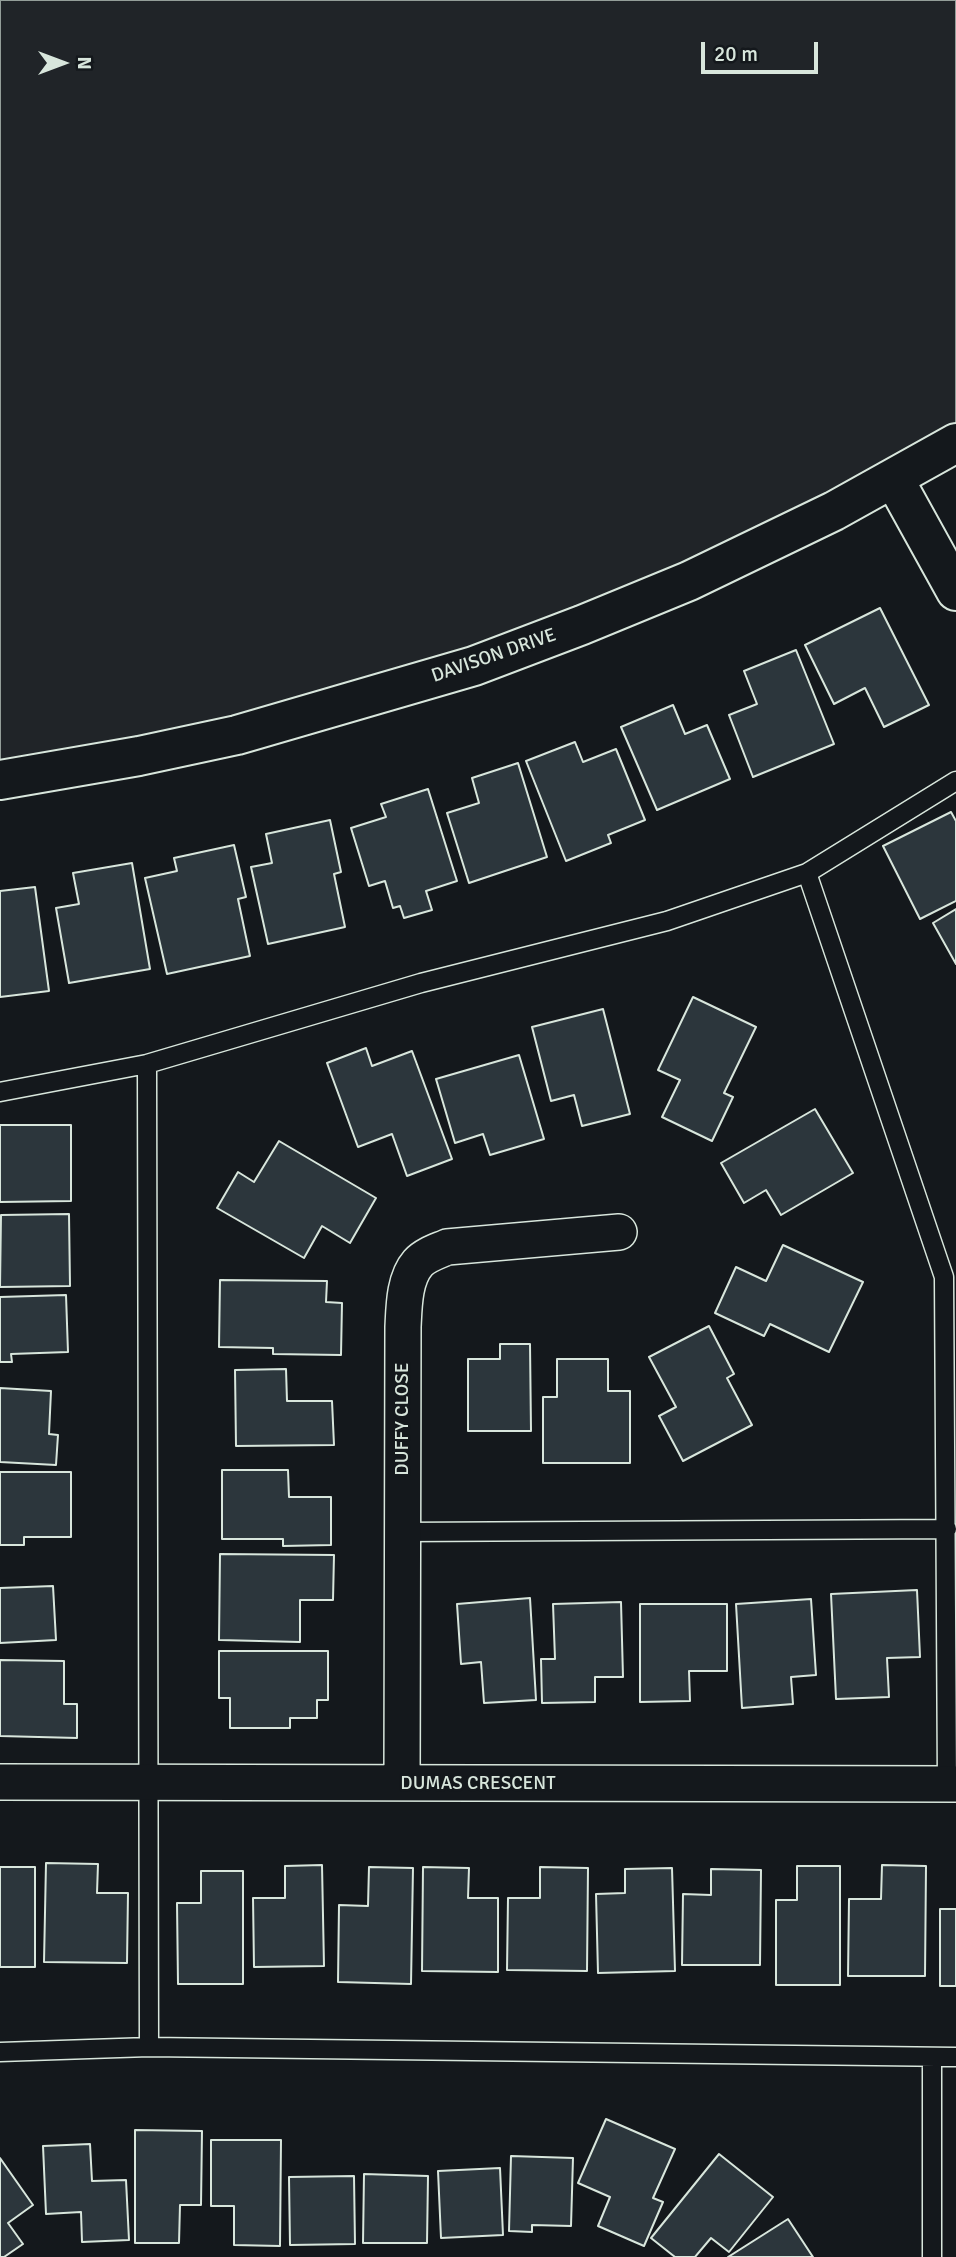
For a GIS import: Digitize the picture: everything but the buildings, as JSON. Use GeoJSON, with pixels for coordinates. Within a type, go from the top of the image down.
{"type":"FeatureCollection","features":[{"type":"Feature","properties":{"kind":"street","name":"DAVISON DRIVE"},"geometry":{"type":"LineString","coordinates":[[0,780],[139,756],[237,735],[474,666],[689,581],[834,511],[956,443]]}},
{"type":"Feature","properties":{"kind":"street"},"geometry":{"type":"LineString","coordinates":[[894,479],[956,591]]}},
{"type":"Feature","properties":{"kind":"street","name":"DUFFY CLOSE"},"geometry":{"type":"LineString","coordinates":[[402,1783],[403,1327],[404,1303],[410,1278],[418,1262],[447,1247],[619,1232]]}},
{"type":"Feature","properties":{"kind":"street","name":"DUMAS CRESCENT"},"geometry":{"type":"LineString","coordinates":[[0,1782],[951,1784]]}},
{"type":"Feature","properties":{"kind":"lane"},"geometry":{"type":"LineString","coordinates":[[0,1092],[147,1064],[421,983],[667,921],[807,873],[956,781]]}},
{"type":"Feature","properties":{"kind":"lane"},"geometry":{"type":"LineString","coordinates":[[807,873],[944,1277],[951,1784]]}},
{"type":"Feature","properties":{"kind":"lane"},"geometry":{"type":"LineString","coordinates":[[147,1064],[149,2047]]}},
{"type":"Feature","properties":{"kind":"lane"},"geometry":{"type":"LineString","coordinates":[[403,1532],[947,1529]]}},
{"type":"Feature","properties":{"kind":"lane"},"geometry":{"type":"LineString","coordinates":[[0,2052],[149,2047],[956,2057]]}},
{"type":"Feature","properties":{"kind":"lane"},"geometry":{"type":"LineString","coordinates":[[932,2057],[932,2257]]}},
{"type":"Feature","properties":{"kind":"shaded area"},"geometry":{"type":"Polygon","coordinates":[[[0,0],[956,0],[956,443],[582,625],[0,780],[0,0]]]}}]}
